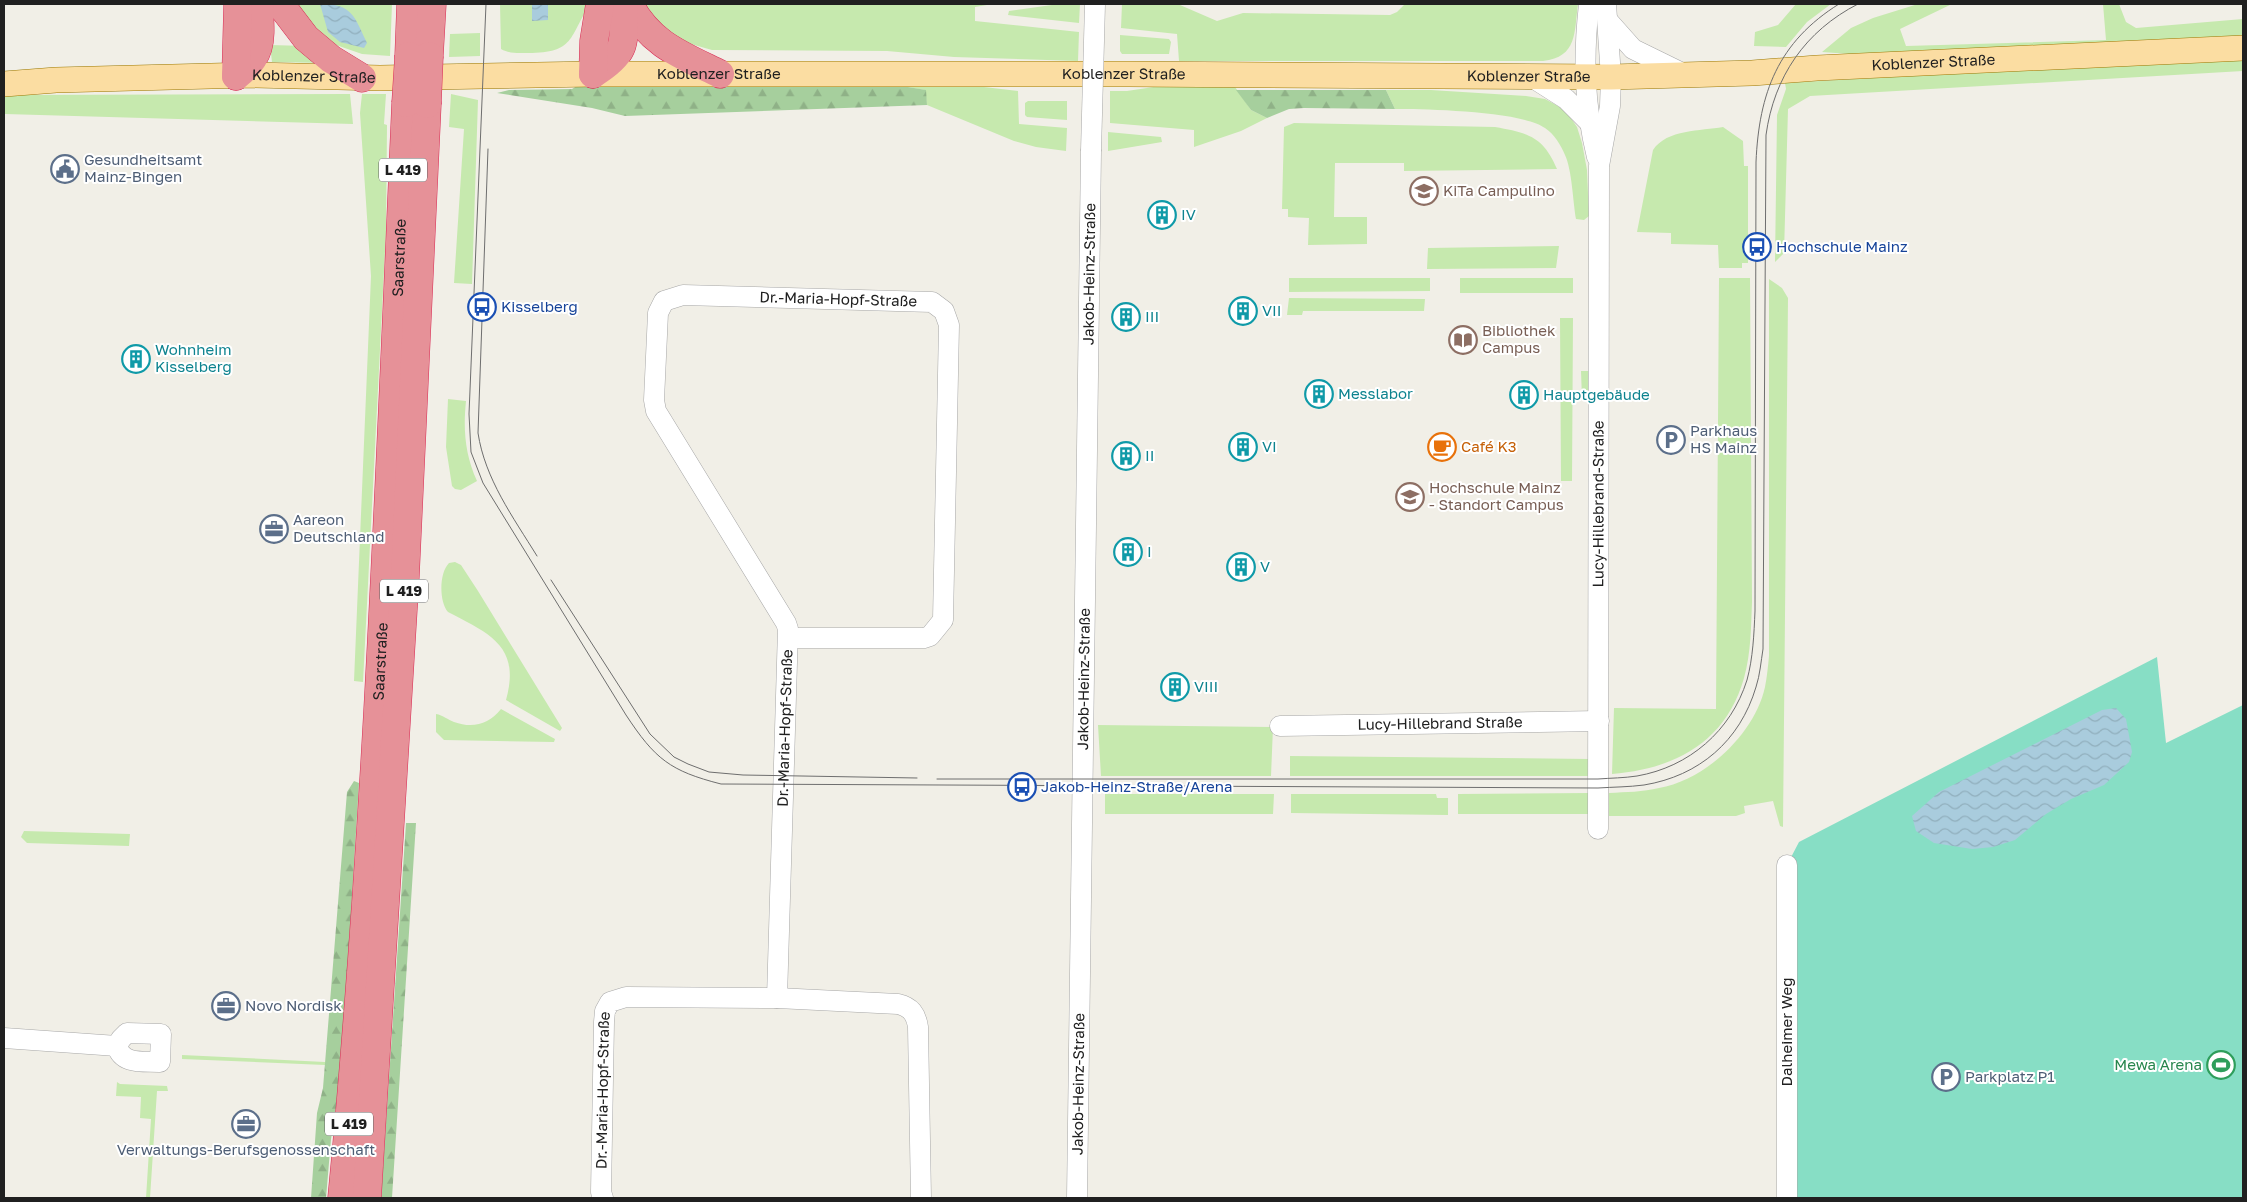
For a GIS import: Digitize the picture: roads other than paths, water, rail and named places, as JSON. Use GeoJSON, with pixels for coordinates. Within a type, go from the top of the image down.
{"type":"FeatureCollection","features":[{"type":"Feature","properties":{"kind":"highway"},"geometry":{"type":"LineString","coordinates":[[236,76],[238,4]]}},
{"type":"Feature","properties":{"kind":"highway"},"geometry":{"type":"LineString","coordinates":[[236,76],[248,67],[258,51],[261,40],[259,4]]}},
{"type":"Feature","properties":{"kind":"highway"},"geometry":{"type":"LineString","coordinates":[[280,4],[306,38],[331,59],[362,78]]}},
{"type":"Feature","properties":{"kind":"highway","name":"Saarstraße"},"geometry":{"type":"LineString","coordinates":[[367,1198],[407,539],[419,56],[411,4]]}},
{"type":"Feature","properties":{"kind":"highway","name":"Saarstraße"},"geometry":{"type":"LineString","coordinates":[[419,56],[432,4]]}},
{"type":"Feature","properties":{"kind":"highway"},"geometry":{"type":"LineString","coordinates":[[593,74],[594,41],[600,4]]}},
{"type":"Feature","properties":{"kind":"highway"},"geometry":{"type":"LineString","coordinates":[[593,74],[614,60],[620,51],[624,32],[623,4]]}},
{"type":"Feature","properties":{"kind":"highway"},"geometry":{"type":"LineString","coordinates":[[629,4],[639,22],[650,34],[681,54],[720,74]]}},
{"type":"Feature","properties":{"kind":"highway","name":"Saarstraße"},"geometry":{"type":"LineString","coordinates":[[342,1198],[356,1050],[367,893],[394,397],[417,103]]}},
{"type":"Feature","properties":{"kind":"main road","name":"Koblenzer Straße"},"geometry":{"type":"LineString","coordinates":[[4,84],[56,80],[236,76],[362,78],[593,74],[1138,74],[1611,78],[2243,48]]}},
{"type":"Feature","properties":{"kind":"street","name":"Jakob-Heinz-Straße"},"geometry":{"type":"LineString","coordinates":[[1077,1198],[1091,156],[1095,4]]}},
{"type":"Feature","properties":{"kind":"street","name":"Lucy-Hillebrand-Straße"},"geometry":{"type":"LineString","coordinates":[[1589,4],[1585,77],[1588,121],[1600,166]]}},
{"type":"Feature","properties":{"kind":"street","name":"Lucy-Hillebrand-Straße"},"geometry":{"type":"LineString","coordinates":[[1598,829],[1600,166],[1610,106],[1611,78],[1608,13]]}},
{"type":"Feature","properties":{"kind":"street"},"geometry":{"type":"LineString","coordinates":[[1608,13],[1633,49],[1648,58],[1688,75]]}},
{"type":"Feature","properties":{"kind":"street"},"geometry":{"type":"LineString","coordinates":[[1533,78],[1566,99],[1588,121]]}},
{"type":"Feature","properties":{"kind":"street","name":"Dr.-Maria-Hopf-Straße"},"geometry":{"type":"LineString","coordinates":[[777,998],[788,638],[786,623],[656,411],[654,400],[656,323],[660,307],[668,299],[683,295],[932,302],[944,311],[949,325],[943,620],[930,636],[924,638],[788,638]]}},
{"type":"Feature","properties":{"kind":"street","name":"Lucy-Hillebrand Straße"},"geometry":{"type":"LineString","coordinates":[[1280,726],[1599,721]]}},
{"type":"Feature","properties":{"kind":"street","name":"Dalheimer Weg"},"geometry":{"type":"LineString","coordinates":[[1787,865],[1788,1198]]}},
{"type":"Feature","properties":{"kind":"street","name":"Dr.-Maria-Hopf-Straße"},"geometry":{"type":"LineString","coordinates":[[603,1198],[601,1192],[605,1011],[610,1002],[626,997],[777,998],[898,1004],[906,1006],[914,1013],[918,1027],[921,1198]]}},
{"type":"Feature","properties":{"kind":"street"},"geometry":{"type":"LineString","coordinates":[[4,1038],[117,1046]]}},
{"type":"Feature","properties":{"kind":"water"},"geometry":{"type":"Polygon","coordinates":[[[320,4],[339,6],[351,13],[367,43],[364,48],[340,42],[328,32],[320,4]]]}},
{"type":"Feature","properties":{"kind":"water"},"geometry":{"type":"Polygon","coordinates":[[[532,4],[548,4],[548,20],[532,21],[532,4]]]}},
{"type":"Feature","properties":{"kind":"water"},"geometry":{"type":"Polygon","coordinates":[[[2116,708],[2126,719],[2132,752],[2129,762],[2104,785],[2071,799],[2046,814],[2015,840],[1993,847],[1972,849],[1934,843],[1916,831],[1912,816],[1939,792],[2102,710],[2116,708]]]}},
{"type":"Feature","properties":{"kind":"tram line"},"geometry":{"type":"LineString","coordinates":[[486,4],[469,414],[471,452],[483,483],[626,715],[646,743],[665,761],[689,774],[721,784],[1598,788],[1644,785],[1664,780],[1699,764],[1715,753],[1728,739],[1749,706],[1756,687],[1763,649],[1766,135],[1776,94],[1795,58],[1822,28],[1858,4]]}},
{"type":"Feature","properties":{"kind":"tram line"},"geometry":{"type":"LineString","coordinates":[[937,779],[1598,779],[1632,777],[1656,771],[1674,764],[1706,744],[1719,730],[1740,698],[1747,680],[1753,646],[1755,611],[1756,162],[1762,114],[1767,92],[1787,52],[1818,19],[1839,4]]}},
{"type":"Feature","properties":{"kind":"tram line"},"geometry":{"type":"LineString","coordinates":[[488,149],[478,433],[493,482],[537,556]]}},
{"type":"Feature","properties":{"kind":"tram line"},"geometry":{"type":"LineString","coordinates":[[551,580],[650,734],[674,757],[709,772],[743,775],[917,778]]}},
{"type":"Feature","properties":{"kind":"place","name":"Gesundheitsamt Mainz-Bingen"},"geometry":{"type":"Point","coordinates":[65,169]}},
{"type":"Feature","properties":{"kind":"place","name":"KiTa Campulino"},"geometry":{"type":"Point","coordinates":[1424,191]}},
{"type":"Feature","properties":{"kind":"place","name":"IV"},"geometry":{"type":"Point","coordinates":[1162,215]}},
{"type":"Feature","properties":{"kind":"place","name":"Hochschule Mainz"},"geometry":{"type":"Point","coordinates":[1757,247]}},
{"type":"Feature","properties":{"kind":"place","name":"Kisselberg"},"geometry":{"type":"Point","coordinates":[482,307]}},
{"type":"Feature","properties":{"kind":"place","name":"VII"},"geometry":{"type":"Point","coordinates":[1243,311]}},
{"type":"Feature","properties":{"kind":"place","name":"III"},"geometry":{"type":"Point","coordinates":[1126,317]}},
{"type":"Feature","properties":{"kind":"place","name":"Bibliothek Campus"},"geometry":{"type":"Point","coordinates":[1463,340]}},
{"type":"Feature","properties":{"kind":"place","name":"Wohnheim Kisselberg"},"geometry":{"type":"Point","coordinates":[136,359]}},
{"type":"Feature","properties":{"kind":"place","name":"Messlabor"},"geometry":{"type":"Point","coordinates":[1319,394]}},
{"type":"Feature","properties":{"kind":"place","name":"Hauptgebäude"},"geometry":{"type":"Point","coordinates":[1524,395]}},
{"type":"Feature","properties":{"kind":"place","name":"Parkhaus HS Mainz"},"geometry":{"type":"Point","coordinates":[1671,440]}},
{"type":"Feature","properties":{"kind":"place","name":"VI"},"geometry":{"type":"Point","coordinates":[1243,447]}},
{"type":"Feature","properties":{"kind":"place","name":"Café K3"},"geometry":{"type":"Point","coordinates":[1442,447]}},
{"type":"Feature","properties":{"kind":"place","name":"II"},"geometry":{"type":"Point","coordinates":[1126,456]}},
{"type":"Feature","properties":{"kind":"place","name":"Hochschule Mainz - Standort Campus"},"geometry":{"type":"Point","coordinates":[1410,497]}},
{"type":"Feature","properties":{"kind":"place","name":"Aareon Deutschland"},"geometry":{"type":"Point","coordinates":[274,529]}},
{"type":"Feature","properties":{"kind":"place","name":"I"},"geometry":{"type":"Point","coordinates":[1128,552]}},
{"type":"Feature","properties":{"kind":"place","name":"V"},"geometry":{"type":"Point","coordinates":[1241,567]}},
{"type":"Feature","properties":{"kind":"place","name":"VIII"},"geometry":{"type":"Point","coordinates":[1175,687]}},
{"type":"Feature","properties":{"kind":"place","name":"Jakob-Heinz-Straße/Arena"},"geometry":{"type":"Point","coordinates":[1022,787]}},
{"type":"Feature","properties":{"kind":"place","name":"Novo Nordisk"},"geometry":{"type":"Point","coordinates":[226,1006]}},
{"type":"Feature","properties":{"kind":"place","name":"Mewa Arena"},"geometry":{"type":"Point","coordinates":[2221,1065]}},
{"type":"Feature","properties":{"kind":"place","name":"Parkplatz P1"},"geometry":{"type":"Point","coordinates":[1946,1077]}},
{"type":"Feature","properties":{"kind":"place","name":"Verwaltungs-Berufsgenossenschaft"},"geometry":{"type":"Point","coordinates":[246,1124]}}]}
